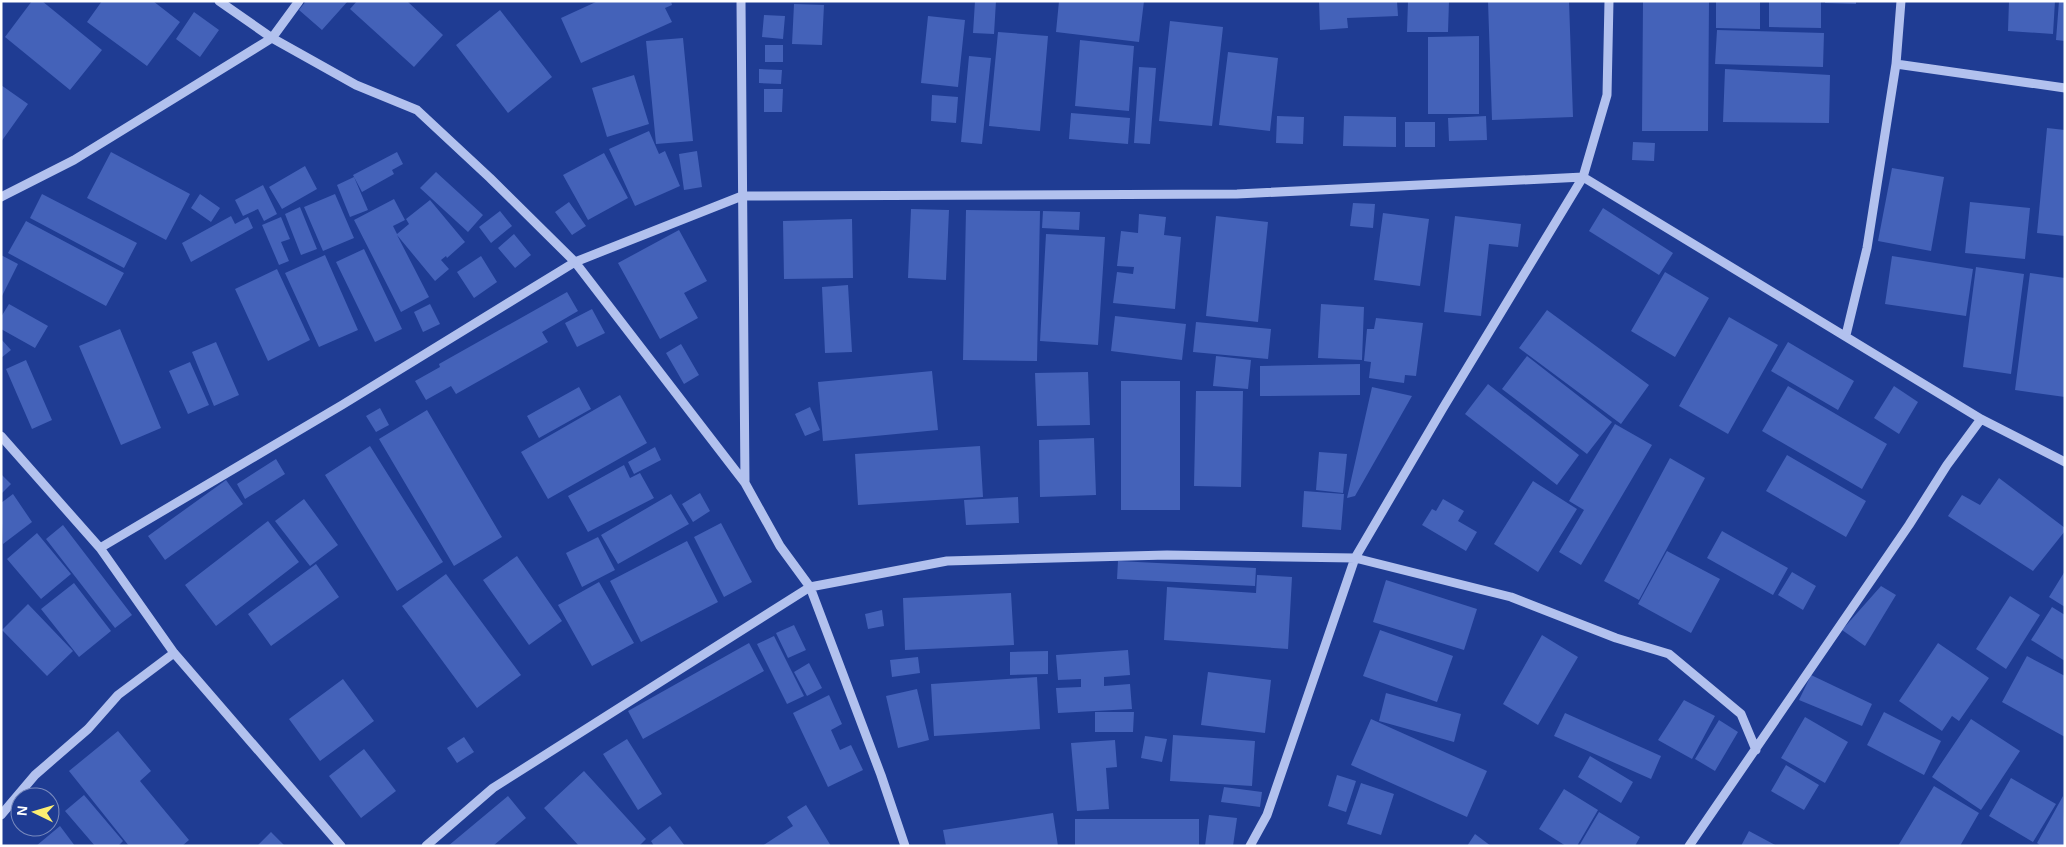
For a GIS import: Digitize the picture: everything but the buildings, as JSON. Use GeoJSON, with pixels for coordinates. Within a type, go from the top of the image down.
{"type":"FeatureCollection","features":[{"type":"Feature","properties":{"kind":"street"},"geometry":{"type":"LineString","coordinates":[[219,1],[272,38],[356,85],[417,110],[490,178],[575,262],[745,483],[780,546],[810,587],[881,775],[905,846]]}},
{"type":"Feature","properties":{"kind":"street"},"geometry":{"type":"LineString","coordinates":[[1,197],[74,160],[272,38],[299,1]]}},
{"type":"Feature","properties":{"kind":"street"},"geometry":{"type":"LineString","coordinates":[[741,1],[745,483]]}},
{"type":"Feature","properties":{"kind":"street"},"geometry":{"type":"LineString","coordinates":[[1250,846],[1267,815],[1355,558],[1584,177],[1607,95],[1609,1]]}},
{"type":"Feature","properties":{"kind":"street"},"geometry":{"type":"LineString","coordinates":[[1846,335],[1867,248],[1896,64],[1901,1]]}},
{"type":"Feature","properties":{"kind":"street"},"geometry":{"type":"LineString","coordinates":[[1896,64],[2065,88]]}},
{"type":"Feature","properties":{"kind":"street"},"geometry":{"type":"LineString","coordinates":[[100,548],[342,405],[575,262],[742,196],[1237,194],[1584,177],[1981,419],[2065,462]]}},
{"type":"Feature","properties":{"kind":"street"},"geometry":{"type":"LineString","coordinates":[[1689,846],[1909,526],[1947,464],[1981,419]]}},
{"type":"Feature","properties":{"kind":"street"},"geometry":{"type":"LineString","coordinates":[[1,436],[100,548],[174,653],[341,846]]}},
{"type":"Feature","properties":{"kind":"street"},"geometry":{"type":"LineString","coordinates":[[426,846],[493,788],[810,587],[947,561],[1167,556],[1355,558],[1512,597],[1616,638],[1669,654],[1741,714],[1756,750]]}},
{"type":"Feature","properties":{"kind":"street"},"geometry":{"type":"LineString","coordinates":[[1,815],[35,775],[88,729],[118,695],[174,653]]}}]}
